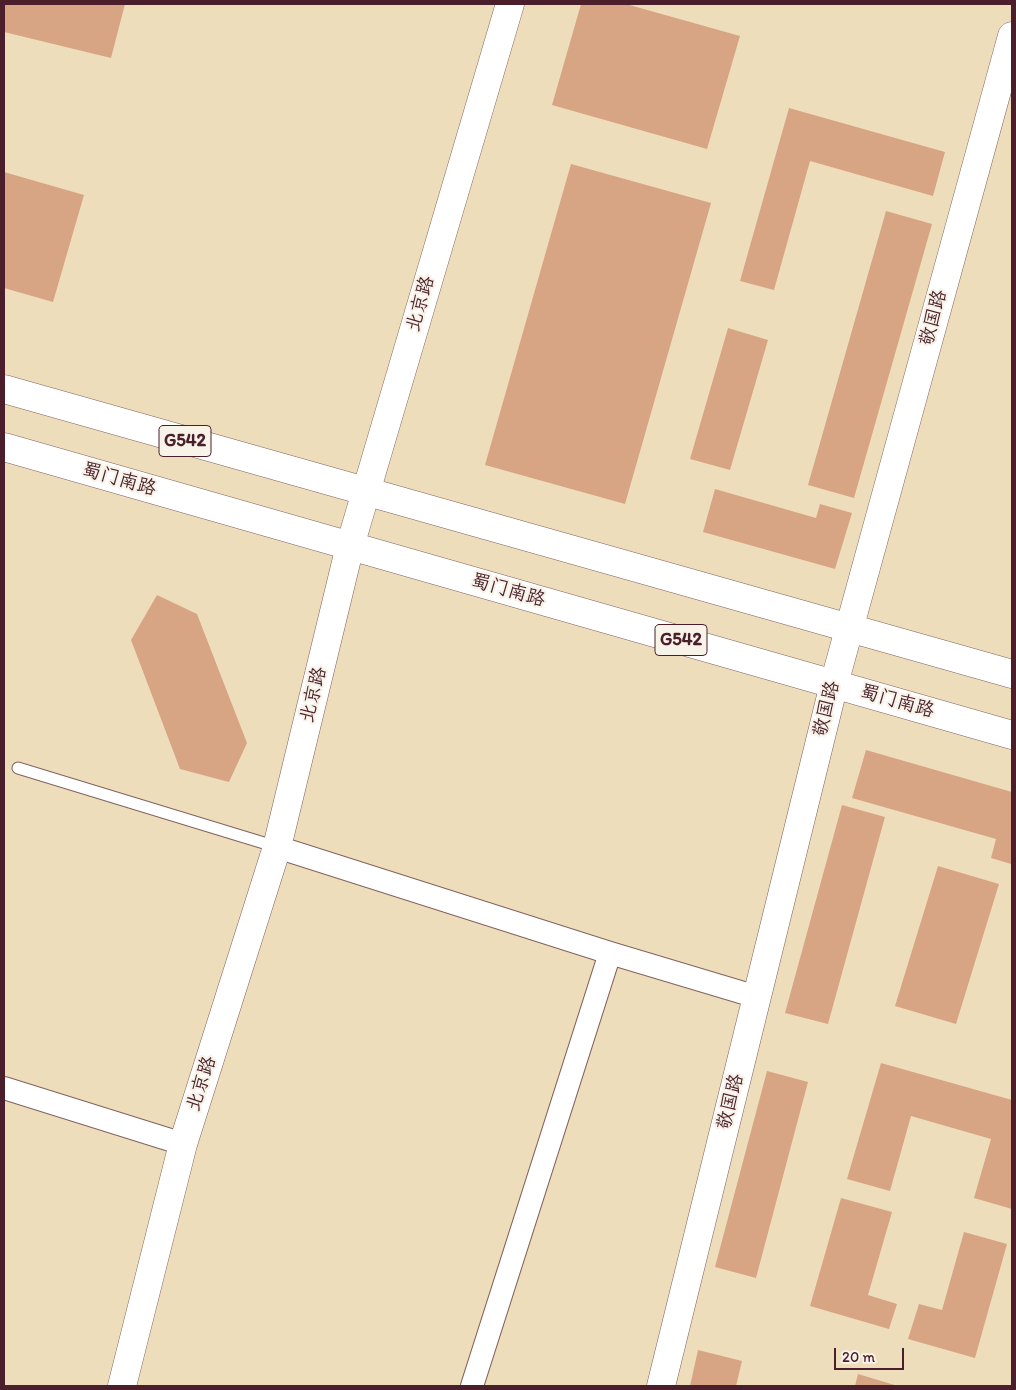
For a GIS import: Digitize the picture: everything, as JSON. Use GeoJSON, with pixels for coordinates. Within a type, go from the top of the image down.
{"type":"FeatureCollection","features":[{"type":"Feature","properties":{"kind":"main road","name":"北京路"},"geometry":{"type":"LineString","coordinates":[[122,1386],[184,1144],[278,847],[350,546],[510,4]]}},
{"type":"Feature","properties":{"kind":"main road","name":"敬国路"},"geometry":{"type":"LineString","coordinates":[[661,1386],[834,684],[1012,36]]}},
{"type":"Feature","properties":{"kind":"main road","name":"G542"},"geometry":{"type":"LineString","coordinates":[[4,390],[1012,674]]}},
{"type":"Feature","properties":{"kind":"main road","name":"蜀门南路"},"geometry":{"type":"LineString","coordinates":[[4,447],[1012,735]]}},
{"type":"Feature","properties":{"kind":"street"},"geometry":{"type":"LineString","coordinates":[[278,847],[610,953],[757,997]]}},
{"type":"Feature","properties":{"kind":"street"},"geometry":{"type":"LineString","coordinates":[[472,1386],[610,953]]}},
{"type":"Feature","properties":{"kind":"street"},"geometry":{"type":"LineString","coordinates":[[4,1088],[184,1144]]}},
{"type":"Feature","properties":{"kind":"lane"},"geometry":{"type":"LineString","coordinates":[[18,768],[278,847]]}},
{"type":"Feature","properties":{"kind":"building"},"geometry":{"type":"Polygon","coordinates":[[[4,4],[125,4],[111,58],[4,32],[4,4]]]}},
{"type":"Feature","properties":{"kind":"building"},"geometry":{"type":"Polygon","coordinates":[[[581,4],[626,4],[740,36],[707,149],[552,105],[581,4]]]}},
{"type":"Feature","properties":{"kind":"building"},"geometry":{"type":"Polygon","coordinates":[[[789,108],[945,152],[933,196],[810,161],[774,290],[740,281],[789,108]]]}},
{"type":"Feature","properties":{"kind":"building"},"geometry":{"type":"Polygon","coordinates":[[[571,164],[711,203],[625,504],[485,465],[571,164]]]}},
{"type":"Feature","properties":{"kind":"building"},"geometry":{"type":"Polygon","coordinates":[[[4,172],[84,195],[53,302],[4,288],[4,172]]]}},
{"type":"Feature","properties":{"kind":"building"},"geometry":{"type":"Polygon","coordinates":[[[886,211],[932,224],[854,498],[808,485],[886,211]]]}},
{"type":"Feature","properties":{"kind":"building"},"geometry":{"type":"Polygon","coordinates":[[[728,328],[768,340],[730,470],[690,459],[728,328]]]}},
{"type":"Feature","properties":{"kind":"building"},"geometry":{"type":"Polygon","coordinates":[[[715,489],[816,518],[820,504],[852,513],[835,569],[703,532],[715,489]]]}},
{"type":"Feature","properties":{"kind":"building"},"geometry":{"type":"Polygon","coordinates":[[[157,595],[197,614],[247,743],[229,782],[180,769],[131,640],[157,595]]]}},
{"type":"Feature","properties":{"kind":"building"},"geometry":{"type":"Polygon","coordinates":[[[866,750],[1012,792],[1011,864],[991,858],[996,839],[852,798],[866,750]]]}},
{"type":"Feature","properties":{"kind":"building"},"geometry":{"type":"Polygon","coordinates":[[[842,805],[885,817],[828,1024],[785,1013],[842,805]]]}},
{"type":"Feature","properties":{"kind":"building"},"geometry":{"type":"Polygon","coordinates":[[[938,866],[999,884],[956,1024],[895,1006],[938,866]]]}},
{"type":"Feature","properties":{"kind":"building"},"geometry":{"type":"Polygon","coordinates":[[[881,1063],[1012,1100],[1012,1209],[974,1198],[991,1139],[911,1116],[890,1191],[847,1179],[881,1063]]]}},
{"type":"Feature","properties":{"kind":"building"},"geometry":{"type":"Polygon","coordinates":[[[767,1071],[808,1082],[756,1278],[715,1267],[767,1071]]]}},
{"type":"Feature","properties":{"kind":"building"},"geometry":{"type":"Polygon","coordinates":[[[841,1198],[892,1212],[868,1295],[897,1304],[889,1329],[810,1306],[841,1198]]]}},
{"type":"Feature","properties":{"kind":"building"},"geometry":{"type":"Polygon","coordinates":[[[964,1232],[1007,1244],[975,1358],[908,1339],[919,1304],[942,1310],[964,1232]]]}},
{"type":"Feature","properties":{"kind":"building"},"geometry":{"type":"Polygon","coordinates":[[[698,1350],[742,1361],[736,1386],[690,1386],[698,1350]]]}},
{"type":"Feature","properties":{"kind":"building"},"geometry":{"type":"Polygon","coordinates":[[[858,1374],[898,1386],[855,1386],[858,1374]]]}}]}
